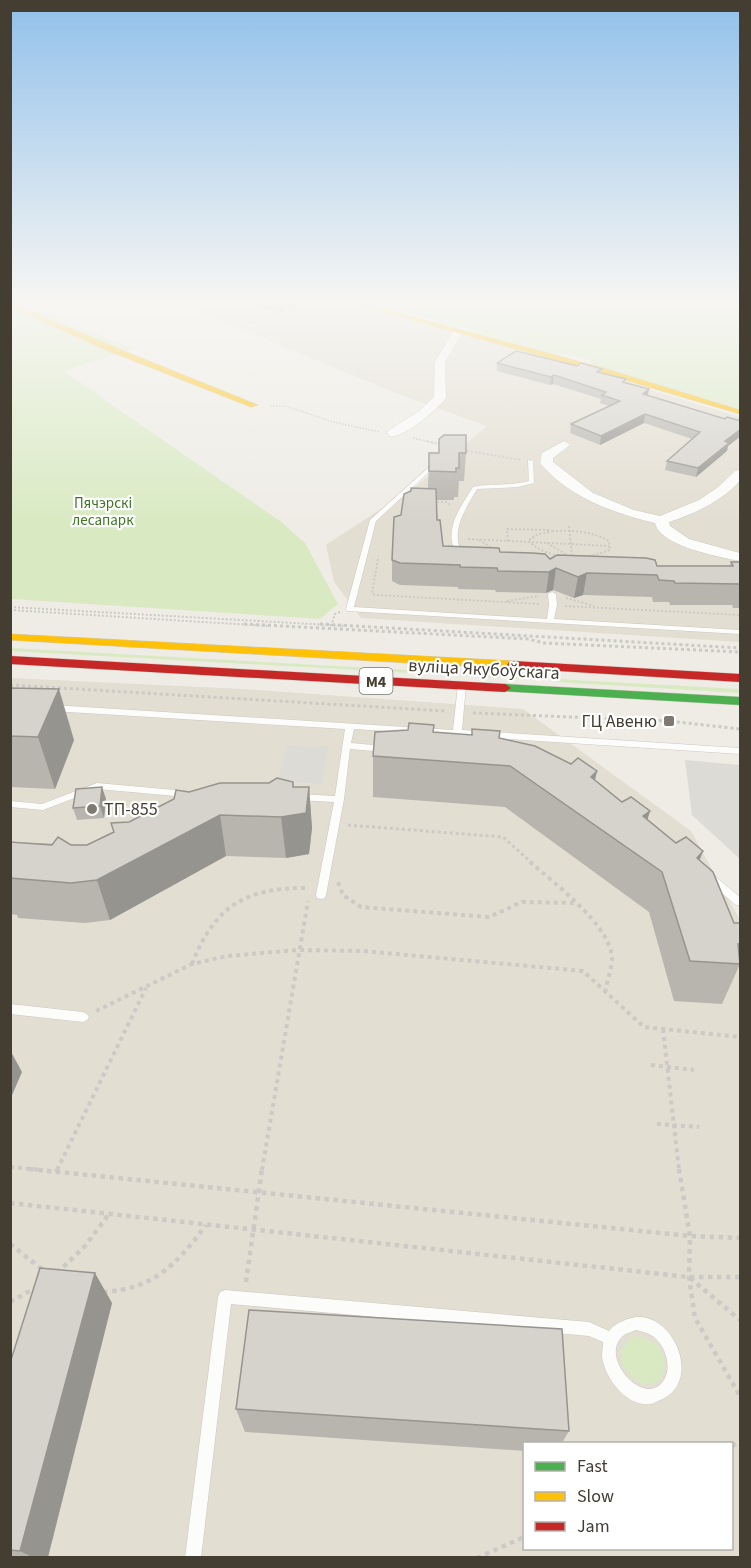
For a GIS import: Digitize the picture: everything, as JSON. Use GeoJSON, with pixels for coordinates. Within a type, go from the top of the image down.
{"type":"FeatureCollection","features":[{"type":"Feature","properties":{"kind":"main road"},"geometry":{"type":"LineString","coordinates":[[176,374],[254,405]]}},
{"type":"Feature","properties":{"kind":"main road"},"geometry":{"type":"LineString","coordinates":[[614,374],[741,412]]}},
{"type":"Feature","properties":{"kind":"main road","name":"вуліца Якубоўскага"},"geometry":{"type":"LineString","coordinates":[[10,637],[741,678]]}},
{"type":"Feature","properties":{"kind":"main road","name":"вуліца Якубоўскага"},"geometry":{"type":"LineString","coordinates":[[10,660],[741,701]]}},
{"type":"Feature","properties":{"kind":"street"},"geometry":{"type":"LineString","coordinates":[[393,433],[423,414],[440,398],[440,374]]}},
{"type":"Feature","properties":{"kind":"street"},"geometry":{"type":"LineString","coordinates":[[564,445],[547,456],[546,463],[588,496],[630,513],[661,519],[707,503],[723,492],[741,474]]}},
{"type":"Feature","properties":{"kind":"street"},"geometry":{"type":"LineString","coordinates":[[661,519],[663,528],[684,542],[741,557]]}},
{"type":"Feature","properties":{"kind":"lane"},"geometry":{"type":"LineString","coordinates":[[453,447],[373,520],[350,609],[741,632]]}},
{"type":"Feature","properties":{"kind":"lane"},"geometry":{"type":"LineString","coordinates":[[468,554],[458,550],[453,543],[457,522],[474,488],[487,484],[523,485],[532,482],[530,461]]}},
{"type":"Feature","properties":{"kind":"lane"},"geometry":{"type":"LineString","coordinates":[[550,621],[553,605],[552,594]]}},
{"type":"Feature","properties":{"kind":"lane"},"geometry":{"type":"LineString","coordinates":[[457,733],[462,686]]}},
{"type":"Feature","properties":{"kind":"lane"},"geometry":{"type":"LineString","coordinates":[[46,707],[741,750]]}},
{"type":"Feature","properties":{"kind":"lane"},"geometry":{"type":"LineString","coordinates":[[321,895],[350,726]]}},
{"type":"Feature","properties":{"kind":"lane"},"geometry":{"type":"LineString","coordinates":[[346,746],[394,750]]}},
{"type":"Feature","properties":{"kind":"lane"},"geometry":{"type":"LineString","coordinates":[[10,804],[43,807],[97,786],[199,795]]}},
{"type":"Feature","properties":{"kind":"lane"},"geometry":{"type":"LineString","coordinates":[[286,796],[339,799]]}},
{"type":"Feature","properties":{"kind":"lane"},"geometry":{"type":"LineString","coordinates":[[697,868],[741,902]]}},
{"type":"Feature","properties":{"kind":"lane"},"geometry":{"type":"LineString","coordinates":[[10,1009],[83,1017]]}},
{"type":"Feature","properties":{"kind":"lane"},"geometry":{"type":"LineString","coordinates":[[193,1557],[225,1297],[589,1329],[612,1339]]}},
{"type":"Feature","properties":{"kind":"lane"},"geometry":{"type":"LineString","coordinates":[[636,1323],[658,1331],[666,1340],[675,1364],[669,1386],[662,1393],[652,1396],[641,1396],[630,1391],[621,1383],[610,1361],[612,1339],[617,1330],[636,1323]]}},
{"type":"Feature","properties":{"kind":"path"},"geometry":{"type":"LineString","coordinates":[[254,405],[286,406],[333,422],[488,455],[530,461]]}},
{"type":"Feature","properties":{"kind":"path"},"geometry":{"type":"LineString","coordinates":[[425,501],[447,502],[452,506],[450,514]]}},
{"type":"Feature","properties":{"kind":"path"},"geometry":{"type":"LineString","coordinates":[[569,526],[570,556],[573,565]]}},
{"type":"Feature","properties":{"kind":"path"},"geometry":{"type":"LineString","coordinates":[[508,541],[507,529],[570,531],[604,538],[609,541],[610,550],[599,555],[570,556],[548,553],[531,545],[528,541]]}},
{"type":"Feature","properties":{"kind":"path"},"geometry":{"type":"LineString","coordinates":[[528,541],[544,533],[570,531]]}},
{"type":"Feature","properties":{"kind":"path"},"geometry":{"type":"LineString","coordinates":[[454,539],[609,546]]}},
{"type":"Feature","properties":{"kind":"path"},"geometry":{"type":"LineString","coordinates":[[477,540],[496,549]]}},
{"type":"Feature","properties":{"kind":"path"},"geometry":{"type":"LineString","coordinates":[[546,542],[570,556]]}},
{"type":"Feature","properties":{"kind":"path"},"geometry":{"type":"LineString","coordinates":[[379,552],[372,592],[375,596],[741,615]]}},
{"type":"Feature","properties":{"kind":"path"},"geometry":{"type":"LineString","coordinates":[[500,602],[552,594],[602,608]]}},
{"type":"Feature","properties":{"kind":"path"},"geometry":{"type":"LineString","coordinates":[[10,608],[528,639],[544,643],[741,650]]}},
{"type":"Feature","properties":{"kind":"path"},"geometry":{"type":"LineString","coordinates":[[331,628],[335,614],[350,609]]}},
{"type":"Feature","properties":{"kind":"path"},"geometry":{"type":"LineString","coordinates":[[331,628],[741,650]]}},
{"type":"Feature","properties":{"kind":"path"},"geometry":{"type":"LineString","coordinates":[[471,646],[473,636]]}},
{"type":"Feature","properties":{"kind":"path"},"geometry":{"type":"LineString","coordinates":[[10,685],[460,712],[669,721],[741,729]]}},
{"type":"Feature","properties":{"kind":"path"},"geometry":{"type":"LineString","coordinates":[[334,824],[503,837],[577,904],[607,938],[612,959],[605,992]]}},
{"type":"Feature","properties":{"kind":"path"},"geometry":{"type":"LineString","coordinates":[[327,863],[336,876],[343,895],[361,907],[489,916],[508,907],[530,901],[577,904]]}},
{"type":"Feature","properties":{"kind":"path"},"geometry":{"type":"LineString","coordinates":[[244,1299],[252,1230],[298,950],[313,877]]}},
{"type":"Feature","properties":{"kind":"path"},"geometry":{"type":"LineString","coordinates":[[192,964],[209,927],[224,910],[240,899],[263,890],[287,887],[311,888]]}},
{"type":"Feature","properties":{"kind":"path"},"geometry":{"type":"LineString","coordinates":[[83,1017],[192,964],[227,956],[298,950],[363,951],[582,971],[644,1027],[741,1037]]}},
{"type":"Feature","properties":{"kind":"path"},"geometry":{"type":"LineString","coordinates":[[56,1172],[147,986]]}},
{"type":"Feature","properties":{"kind":"path"},"geometry":{"type":"LineString","coordinates":[[663,1029],[690,1236],[689,1277],[695,1318],[741,1396]]}},
{"type":"Feature","properties":{"kind":"path"},"geometry":{"type":"LineString","coordinates":[[651,1065],[694,1070]]}},
{"type":"Feature","properties":{"kind":"path"},"geometry":{"type":"LineString","coordinates":[[657,1124],[699,1127]]}},
{"type":"Feature","properties":{"kind":"path"},"geometry":{"type":"LineString","coordinates":[[10,1167],[690,1236],[741,1238]]}},
{"type":"Feature","properties":{"kind":"path"},"geometry":{"type":"LineString","coordinates":[[10,1203],[689,1277],[741,1277]]}},
{"type":"Feature","properties":{"kind":"path"},"geometry":{"type":"LineString","coordinates":[[60,1282],[54,1277],[85,1246],[109,1214]]}},
{"type":"Feature","properties":{"kind":"path"},"geometry":{"type":"LineString","coordinates":[[93,1292],[112,1293],[142,1286],[170,1269],[206,1225]]}},
{"type":"Feature","properties":{"kind":"path"},"geometry":{"type":"LineString","coordinates":[[10,1244],[47,1272]]}},
{"type":"Feature","properties":{"kind":"path"},"geometry":{"type":"LineString","coordinates":[[689,1277],[741,1320]]}},
{"type":"Feature","properties":{"kind":"path"},"geometry":{"type":"LineString","coordinates":[[10,1302],[45,1282]]}},
{"type":"Feature","properties":{"kind":"path"},"geometry":{"type":"LineString","coordinates":[[477,1557],[523,1538]]}},
{"type":"Feature","properties":{"kind":"shaded area"},"geometry":{"type":"Polygon","coordinates":[[[350,374],[598,374],[740,417],[740,642],[361,618],[334,582],[326,545],[416,486],[487,426],[350,374]]]}},
{"type":"Feature","properties":{"kind":"shaded area"},"geometry":{"type":"Polygon","coordinates":[[[11,678],[243,689],[523,709],[691,831],[740,920],[740,1557],[11,1558],[11,678]]]}},
{"type":"Feature","properties":{"kind":"shaded area"},"geometry":{"type":"Polygon","coordinates":[[[287,745],[329,748],[321,784],[278,781],[287,745]]]}},
{"type":"Feature","properties":{"kind":"shaded area"},"geometry":{"type":"Polygon","coordinates":[[[685,760],[740,765],[740,859],[692,815],[685,760]]]}},
{"type":"Feature","properties":{"kind":"green space","name":"Пячэрскі лесапарк"},"geometry":{"type":"Polygon","coordinates":[[[10,374],[68,374],[280,521],[305,543],[338,604],[320,619],[11,599],[10,374]]]}},
{"type":"Feature","properties":{"kind":"green space"},"geometry":{"type":"Polygon","coordinates":[[[624,374],[740,374],[740,409],[624,374]]]}},
{"type":"Feature","properties":{"kind":"green space"},"geometry":{"type":"Polygon","coordinates":[[[10,648],[539,677],[539,680],[11,651],[10,648]]]}},
{"type":"Feature","properties":{"kind":"green space"},"geometry":{"type":"Polygon","coordinates":[[[556,679],[740,689],[740,693],[556,682],[556,679]]]}},
{"type":"Feature","properties":{"kind":"green space"},"geometry":{"type":"Polygon","coordinates":[[[633,1337],[651,1341],[663,1355],[664,1369],[659,1380],[651,1384],[632,1377],[621,1358],[623,1347],[633,1337]]]}},
{"type":"Feature","properties":{"kind":"building"},"geometry":{"type":"Polygon","coordinates":[[[540,374],[606,374],[626,379],[623,382],[649,389],[643,394],[725,419],[727,417],[741,421],[741,429],[725,441],[729,443],[698,468],[667,461],[700,432],[645,414],[601,436],[571,424],[620,401],[602,395],[606,392],[554,375],[551,377],[540,374]]]}},
{"type":"Feature","properties":{"kind":"building"},"geometry":{"type":"Polygon","coordinates":[[[444,435],[466,435],[466,453],[459,453],[459,468],[456,468],[456,472],[429,471],[429,453],[439,453],[439,439],[444,435]]]}},
{"type":"Feature","properties":{"kind":"building"},"geometry":{"type":"Polygon","coordinates":[[[411,488],[436,489],[437,520],[440,520],[443,546],[499,548],[500,552],[545,554],[550,559],[557,555],[646,558],[655,560],[657,566],[733,566],[731,562],[741,562],[741,586],[739,584],[675,583],[659,580],[657,575],[587,573],[578,577],[556,568],[549,572],[498,571],[497,568],[400,563],[392,560],[394,517],[401,515],[404,494],[411,491],[411,488]]]}},
{"type":"Feature","properties":{"kind":"building"},"geometry":{"type":"Polygon","coordinates":[[[10,688],[59,689],[38,737],[10,736],[10,688]]]}},
{"type":"Feature","properties":{"kind":"building"},"geometry":{"type":"Polygon","coordinates":[[[409,723],[434,725],[433,732],[472,735],[472,729],[500,731],[499,738],[535,746],[571,764],[578,758],[597,771],[591,777],[622,802],[631,797],[650,811],[643,816],[676,843],[686,837],[703,851],[697,858],[713,872],[734,923],[741,923],[741,943],[738,944],[740,964],[690,961],[662,872],[510,766],[373,756],[375,732],[408,730],[409,723]]]}},
{"type":"Feature","properties":{"kind":"building"},"geometry":{"type":"Polygon","coordinates":[[[277,778],[293,782],[293,787],[309,787],[306,813],[281,817],[220,815],[97,880],[71,883],[10,878],[10,842],[52,845],[58,837],[71,845],[87,845],[114,832],[111,823],[129,822],[174,799],[176,790],[189,792],[220,783],[269,783],[277,778]]]}},
{"type":"Feature","properties":{"kind":"building"},"geometry":{"type":"Polygon","coordinates":[[[102,787],[100,806],[73,808],[76,789],[102,787]]]}},
{"type":"Feature","properties":{"kind":"building"},"geometry":{"type":"Polygon","coordinates":[[[40,1268],[95,1273],[20,1551],[10,1550],[10,1363],[40,1268]]]}},
{"type":"Feature","properties":{"kind":"building"},"geometry":{"type":"Polygon","coordinates":[[[249,1310],[562,1329],[569,1431],[236,1409],[249,1310]]]}},
{"type":"Feature","properties":{"kind":"traffic: fast"},"geometry":{"type":"LineString","coordinates":[[505,688],[740,701]]}},
{"type":"Feature","properties":{"kind":"traffic: slow"},"geometry":{"type":"LineString","coordinates":[[176,374],[254,405]]}},
{"type":"Feature","properties":{"kind":"traffic: slow"},"geometry":{"type":"LineString","coordinates":[[614,374],[740,412]]}},
{"type":"Feature","properties":{"kind":"traffic: slow"},"geometry":{"type":"LineString","coordinates":[[10,637],[513,665]]}},
{"type":"Feature","properties":{"kind":"traffic: jam"},"geometry":{"type":"LineString","coordinates":[[10,660],[505,688]]}},
{"type":"Feature","properties":{"kind":"traffic: jam"},"geometry":{"type":"LineString","coordinates":[[513,665],[740,678]]}},
{"type":"Feature","properties":{"kind":"place","name":"ГЦ Авеню"},"geometry":{"type":"Point","coordinates":[669,721]}},
{"type":"Feature","properties":{"kind":"place","name":"ТП-855"},"geometry":{"type":"Point","coordinates":[92,809]}}]}
